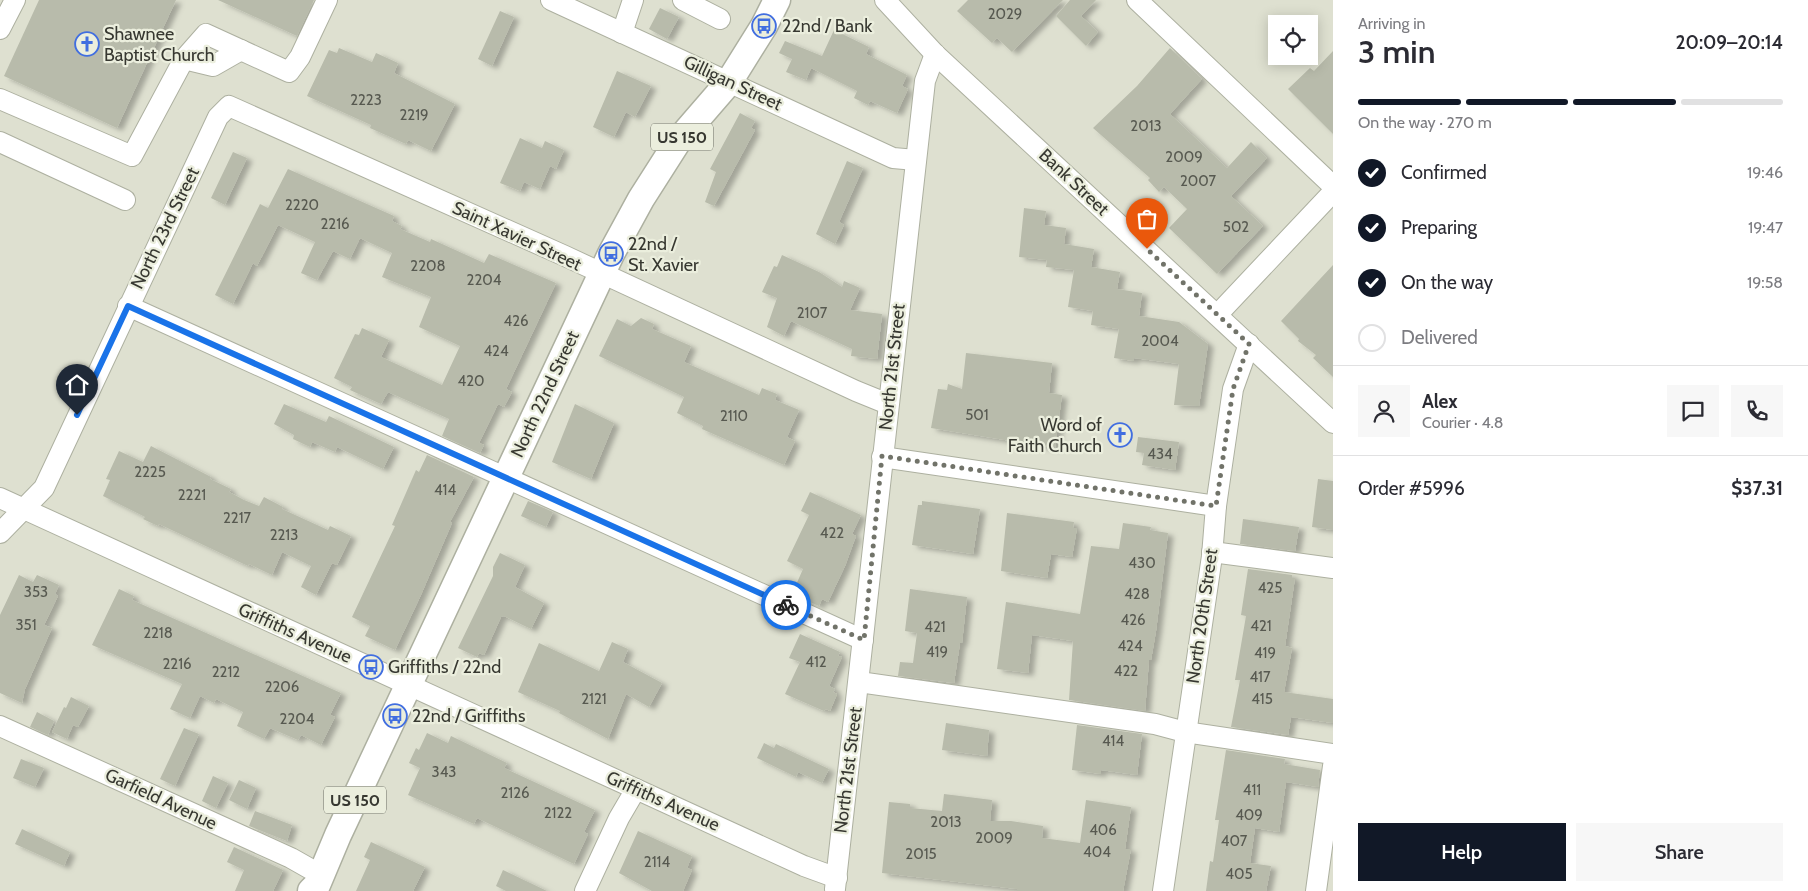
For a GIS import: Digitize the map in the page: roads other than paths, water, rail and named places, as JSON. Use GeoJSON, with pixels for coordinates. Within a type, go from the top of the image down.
{"type":"FeatureCollection","features":[{"type":"Feature","properties":{"kind":"main road","name":"North 22nd Street"},"geometry":{"type":"LineString","coordinates":[[317,886],[506,478],[602,275],[641,199],[678,141],[729,82],[764,26],[777,0]]}},
{"type":"Feature","properties":{"kind":"street"},"geometry":{"type":"LineString","coordinates":[[0,29],[15,0]]}},
{"type":"Feature","properties":{"kind":"street"},"geometry":{"type":"LineString","coordinates":[[0,99],[132,156],[184,58],[206,34],[289,72],[300,58],[327,0]]}},
{"type":"Feature","properties":{"kind":"street","name":"Gilligan Street"},"geometry":{"type":"LineString","coordinates":[[551,0],[893,158],[916,160]]}},
{"type":"Feature","properties":{"kind":"street"},"geometry":{"type":"LineString","coordinates":[[622,33],[633,0]]}},
{"type":"Feature","properties":{"kind":"street"},"geometry":{"type":"LineString","coordinates":[[683,0],[720,19]]}},
{"type":"Feature","properties":{"kind":"street"},"geometry":{"type":"LineString","coordinates":[[1136,0],[1333,186]]}},
{"type":"Feature","properties":{"kind":"street","name":"Bank Street"},"geometry":{"type":"LineString","coordinates":[[889,2],[935,54],[1218,314],[1333,423]]}},
{"type":"Feature","properties":{"kind":"street"},"geometry":{"type":"LineString","coordinates":[[184,58],[213,66],[241,50]]}},
{"type":"Feature","properties":{"kind":"street","name":"North 21st Street"},"geometry":{"type":"LineString","coordinates":[[836,884],[925,81],[935,54]]}},
{"type":"Feature","properties":{"kind":"street","name":"Saint Xavier Street"},"geometry":{"type":"LineString","coordinates":[[229,106],[556,252],[602,275],[888,404]]}},
{"type":"Feature","properties":{"kind":"street","name":"North 23rd Street"},"geometry":{"type":"LineString","coordinates":[[0,533],[44,488],[218,117],[229,106]]}},
{"type":"Feature","properties":{"kind":"street"},"geometry":{"type":"LineString","coordinates":[[0,142],[125,200]]}},
{"type":"Feature","properties":{"kind":"street"},"geometry":{"type":"LineString","coordinates":[[1218,314],[1333,192]]}},
{"type":"Feature","properties":{"kind":"street"},"geometry":{"type":"LineString","coordinates":[[128,306],[864,640]]}},
{"type":"Feature","properties":{"kind":"street","name":"North 20th Street"},"geometry":{"type":"LineString","coordinates":[[1163,891],[1212,552],[1216,506],[1233,389],[1249,344]]}},
{"type":"Feature","properties":{"kind":"street"},"geometry":{"type":"LineString","coordinates":[[882,456],[1216,506]]}},
{"type":"Feature","properties":{"kind":"street","name":"Griffiths Avenue"},"geometry":{"type":"LineString","coordinates":[[0,498],[22,510],[410,684],[804,866],[836,884]]}},
{"type":"Feature","properties":{"kind":"street"},"geometry":{"type":"LineString","coordinates":[[1212,552],[1333,568]]}},
{"type":"Feature","properties":{"kind":"street"},"geometry":{"type":"LineString","coordinates":[[859,682],[1155,724],[1185,732],[1333,754]]}},
{"type":"Feature","properties":{"kind":"street","name":"Garfield Avenue"},"geometry":{"type":"LineString","coordinates":[[0,726],[291,858],[317,886]]}},
{"type":"Feature","properties":{"kind":"street"},"geometry":{"type":"LineString","coordinates":[[1316,891],[1333,766]]}},
{"type":"Feature","properties":{"kind":"street"},"geometry":{"type":"LineString","coordinates":[[585,891],[619,818],[636,789]]}},
{"type":"Feature","properties":{"kind":"place","name":"22nd / Bank"},"geometry":{"type":"Point","coordinates":[764,26]}},
{"type":"Feature","properties":{"kind":"place","name":"Shawnee Baptist Church"},"geometry":{"type":"Point","coordinates":[87,44]}},
{"type":"Feature","properties":{"kind":"place","name":"22nd / St. Xavier"},"geometry":{"type":"Point","coordinates":[611,254]}},
{"type":"Feature","properties":{"kind":"place","name":"Word of Faith Church"},"geometry":{"type":"Point","coordinates":[1120,435]}},
{"type":"Feature","properties":{"kind":"place","name":"Griffiths / 22nd"},"geometry":{"type":"Point","coordinates":[371,667]}},
{"type":"Feature","properties":{"kind":"place","name":"22nd / Griffiths"},"geometry":{"type":"Point","coordinates":[395,716]}}]}
